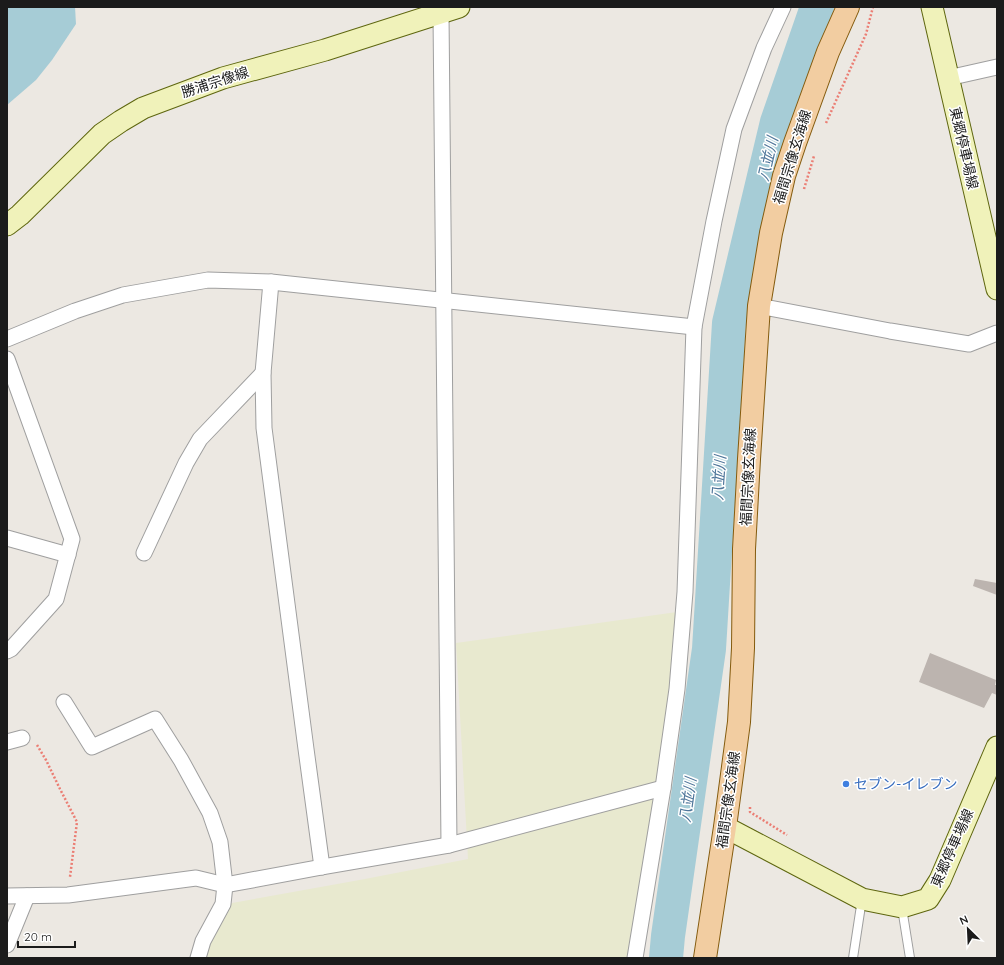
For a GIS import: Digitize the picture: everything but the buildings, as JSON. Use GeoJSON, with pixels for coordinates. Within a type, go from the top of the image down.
{"type":"FeatureCollection","features":[{"type":"Feature","properties":{"kind":"main road","name":"福間宗像玄海線"},"geometry":{"type":"LineString","coordinates":[[705,958],[739,722],[743,648],[745,527],[759,306],[771,233],[784,176],[828,52],[848,7]]}},
{"type":"Feature","properties":{"kind":"main road","name":"東郷停車場線"},"geometry":{"type":"LineString","coordinates":[[932,7],[997,288]]}},
{"type":"Feature","properties":{"kind":"main road","name":"勝浦宗像線"},"geometry":{"type":"LineString","coordinates":[[7,225],[20,215],[102,134],[143,108],[223,78],[324,50],[450,10]]}},
{"type":"Feature","properties":{"kind":"main road","name":"東郷停車場線"},"geometry":{"type":"LineString","coordinates":[[725,827],[862,899],[902,907],[928,899],[940,880],[997,747]]}},
{"type":"Feature","properties":{"kind":"street"},"geometry":{"type":"LineString","coordinates":[[635,958],[663,788],[677,689],[685,592],[694,327],[714,221],[734,129],[764,48],[783,7]]}},
{"type":"Feature","properties":{"kind":"street"},"geometry":{"type":"LineString","coordinates":[[449,845],[444,300],[450,10]]}},
{"type":"Feature","properties":{"kind":"street"},"geometry":{"type":"LineString","coordinates":[[948,78],[997,67]]}},
{"type":"Feature","properties":{"kind":"street"},"geometry":{"type":"LineString","coordinates":[[7,338],[75,311],[123,296],[208,280],[271,282],[694,327]]}},
{"type":"Feature","properties":{"kind":"street"},"geometry":{"type":"LineString","coordinates":[[271,282],[263,373],[264,428],[322,866]]}},
{"type":"Feature","properties":{"kind":"street"},"geometry":{"type":"LineString","coordinates":[[759,306],[890,331],[969,344],[997,333]]}},
{"type":"Feature","properties":{"kind":"street"},"geometry":{"type":"LineString","coordinates":[[7,359],[72,539],[56,599],[11,649],[7,651]]}},
{"type":"Feature","properties":{"kind":"street"},"geometry":{"type":"LineString","coordinates":[[144,553],[186,463],[200,439],[263,373]]}},
{"type":"Feature","properties":{"kind":"street"},"geometry":{"type":"LineString","coordinates":[[7,538],[68,555]]}},
{"type":"Feature","properties":{"kind":"street"},"geometry":{"type":"LineString","coordinates":[[64,702],[92,747],[155,719],[181,760],[210,813],[220,842],[225,885],[223,904],[203,941],[198,958]]}},
{"type":"Feature","properties":{"kind":"street"},"geometry":{"type":"LineString","coordinates":[[7,742],[22,738]]}},
{"type":"Feature","properties":{"kind":"street"},"geometry":{"type":"LineString","coordinates":[[7,896],[68,895],[196,878],[225,885],[322,866],[449,845],[663,788]]}},
{"type":"Feature","properties":{"kind":"street"},"geometry":{"type":"LineString","coordinates":[[7,945],[27,896]]}},
{"type":"Feature","properties":{"kind":"lane"},"geometry":{"type":"LineString","coordinates":[[853,958],[862,899]]}},
{"type":"Feature","properties":{"kind":"lane"},"geometry":{"type":"LineString","coordinates":[[902,907],[910,958]]}},
{"type":"Feature","properties":{"kind":"path"},"geometry":{"type":"LineString","coordinates":[[825,126],[866,34],[873,7]]}},
{"type":"Feature","properties":{"kind":"path"},"geometry":{"type":"LineString","coordinates":[[803,192],[814,155]]}},
{"type":"Feature","properties":{"kind":"path"},"geometry":{"type":"LineString","coordinates":[[22,738],[37,746],[46,760],[78,822],[68,895]]}},
{"type":"Feature","properties":{"kind":"path"},"geometry":{"type":"LineString","coordinates":[[749,804],[750,812],[791,838]]}},
{"type":"Feature","properties":{"kind":"green space"},"geometry":{"type":"Polygon","coordinates":[[[677,612],[655,821],[629,958],[206,958],[212,937],[232,903],[468,859],[456,643],[677,612]]]}},
{"type":"Feature","properties":{"kind":"water"},"geometry":{"type":"Polygon","coordinates":[[[7,7],[75,7],[76,24],[52,60],[36,80],[7,105],[7,7]]]}},
{"type":"Feature","properties":{"kind":"waterway","name":"八並川"},"geometry":{"type":"LineString","coordinates":[[666,958],[709,649],[729,323],[777,122],[817,7]]}},
{"type":"Feature","properties":{"kind":"place","name":"セブン-イレブン"},"geometry":{"type":"Point","coordinates":[846,784]}}]}
